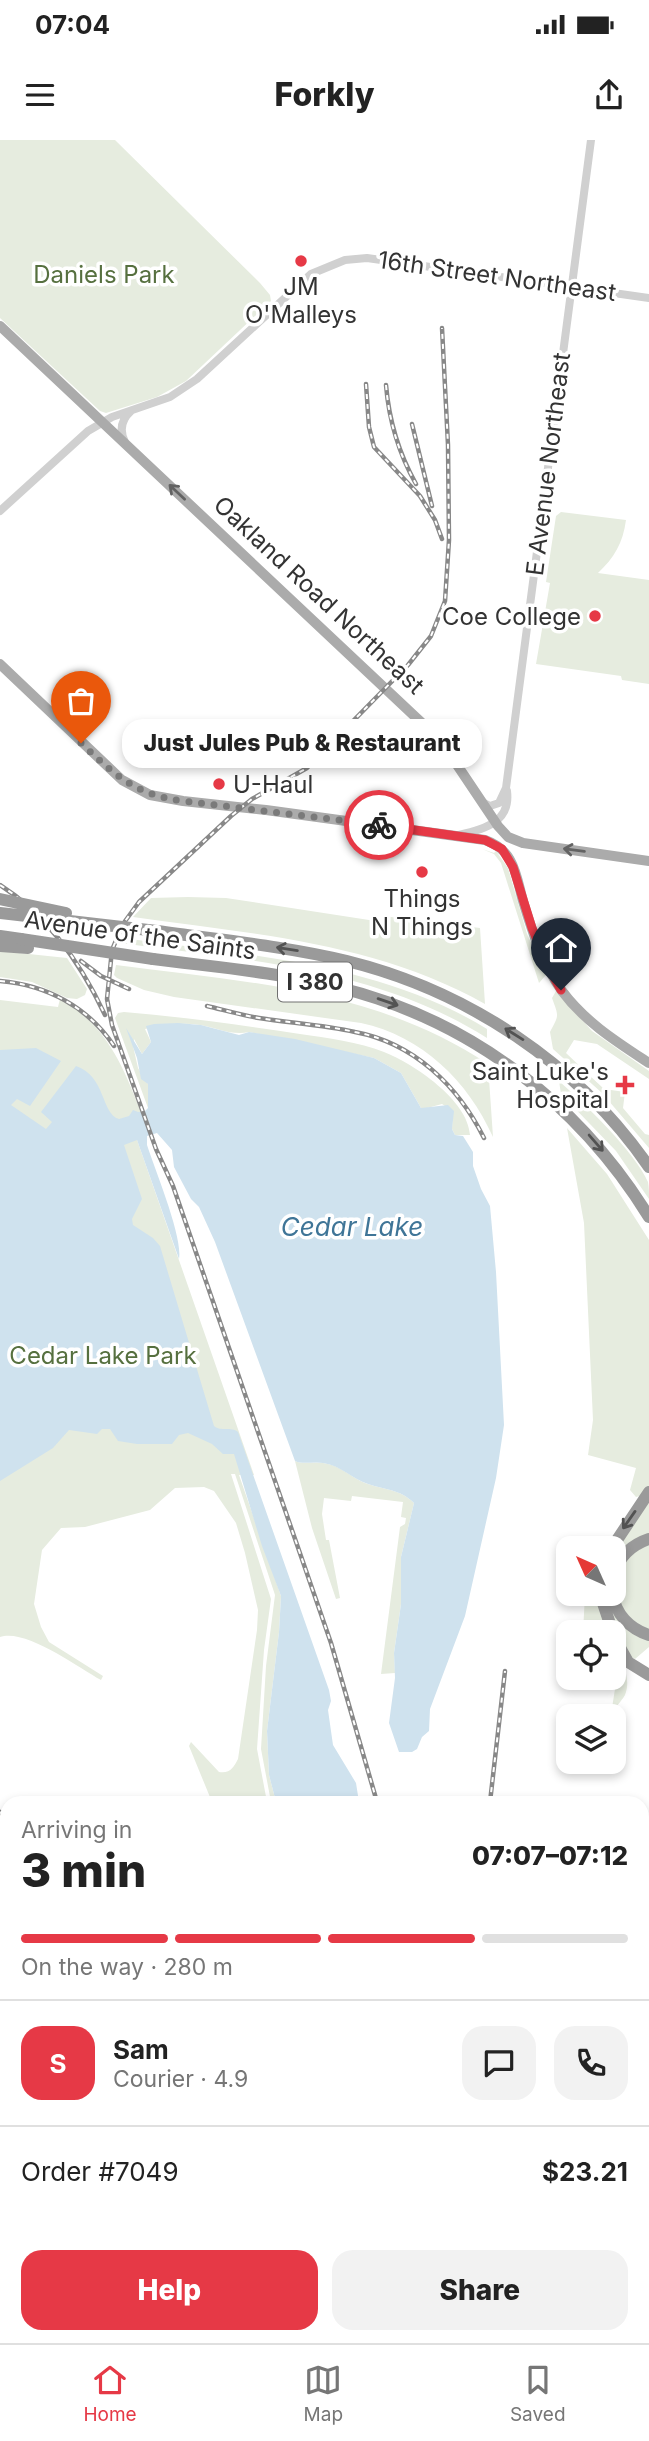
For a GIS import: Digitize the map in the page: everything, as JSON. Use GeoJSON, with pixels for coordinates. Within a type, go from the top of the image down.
{"type":"FeatureCollection","features":[{"type":"Feature","properties":{"kind":"highway"},"geometry":{"type":"LineString","coordinates":[[0,899],[118,926]]}},
{"type":"Feature","properties":{"kind":"highway","name":"Avenue of the Saints"},"geometry":{"type":"LineString","coordinates":[[0,913],[275,947],[347,961],[414,982],[468,1007],[529,1044],[570,1078],[620,1129],[649,1167]]}},
{"type":"Feature","properties":{"kind":"highway","name":"Avenue of the Saints"},"geometry":{"type":"LineString","coordinates":[[0,936],[25,943],[78,947],[337,987],[400,1006],[468,1038],[533,1082],[573,1119],[609,1159],[649,1217]]}},
{"type":"Feature","properties":{"kind":"highway"},"geometry":{"type":"LineString","coordinates":[[0,946],[25,943]]}},
{"type":"Feature","properties":{"kind":"highway"},"geometry":{"type":"LineString","coordinates":[[620,1536],[649,1492]]}},
{"type":"Feature","properties":{"kind":"highway"},"geometry":{"type":"LineString","coordinates":[[626,1553],[638,1543],[649,1539]]}},
{"type":"Feature","properties":{"kind":"highway"},"geometry":{"type":"LineString","coordinates":[[616,1606],[635,1629],[649,1635]]}},
{"type":"Feature","properties":{"kind":"highway"},"geometry":{"type":"LineString","coordinates":[[626,1658],[649,1675]]}},
{"type":"Feature","properties":{"kind":"main road","name":"Oakland Road Northeast"},"geometry":{"type":"LineString","coordinates":[[0,326],[441,741],[495,822],[513,839],[649,861]]}},
{"type":"Feature","properties":{"kind":"main road"},"geometry":{"type":"LineString","coordinates":[[0,664],[111,771],[137,790],[150,795],[467,837],[496,844],[505,852],[513,867],[532,928],[561,990],[590,1022],[649,1063]]}},
{"type":"Feature","properties":{"kind":"main road"},"geometry":{"type":"LineString","coordinates":[[513,867],[517,854],[532,844]]}},
{"type":"Feature","properties":{"kind":"street","name":"E Avenue Northeast"},"geometry":{"type":"LineString","coordinates":[[495,822],[508,807],[506,788],[591,140]]}},
{"type":"Feature","properties":{"kind":"street","name":"16th Street Northeast"},"geometry":{"type":"LineString","coordinates":[[133,409],[164,400],[186,387],[303,280],[325,266],[345,260],[367,258],[649,298]]}},
{"type":"Feature","properties":{"kind":"street"},"geometry":{"type":"LineString","coordinates":[[0,511],[81,436],[103,421],[133,409]]}},
{"type":"Feature","properties":{"kind":"street"},"geometry":{"type":"LineString","coordinates":[[125,443],[121,432],[122,425],[133,409]]}},
{"type":"Feature","properties":{"kind":"street"},"geometry":{"type":"LineString","coordinates":[[482,802],[490,806],[499,803],[506,788]]}},
{"type":"Feature","properties":{"kind":"street"},"geometry":{"type":"LineString","coordinates":[[456,836],[495,822]]}},
{"type":"Feature","properties":{"kind":"green space","name":"Daniels Park"},"geometry":{"type":"Polygon","coordinates":[[[0,140],[115,140],[260,283],[270,295],[271,301],[186,381],[157,397],[106,413],[100,411],[0,318],[0,140]]]}},
{"type":"Feature","properties":{"kind":"green space"},"geometry":{"type":"Polygon","coordinates":[[[561,512],[626,520],[617,549],[598,573],[649,580],[649,684],[622,680],[621,676],[536,664],[550,583],[546,582],[556,516],[561,512]]]}},
{"type":"Feature","properties":{"kind":"green space"},"geometry":{"type":"Polygon","coordinates":[[[482,849],[494,853],[496,851],[508,868],[527,934],[546,975],[539,983],[501,863],[494,854],[482,849]]]}},
{"type":"Feature","properties":{"kind":"green space"},"geometry":{"type":"Polygon","coordinates":[[[151,898],[226,898],[382,922],[383,916],[480,928],[485,1004],[444,983],[358,954],[269,936],[133,917],[151,898]]]}},
{"type":"Feature","properties":{"kind":"green space"},"geometry":{"type":"Polygon","coordinates":[[[122,938],[263,957],[356,975],[445,1007],[487,1029],[487,1038],[445,1015],[401,996],[355,982],[262,962],[120,943],[122,938]]]}},
{"type":"Feature","properties":{"kind":"green space"},"geometry":{"type":"Polygon","coordinates":[[[0,951],[67,958],[87,989],[85,995],[77,999],[67,998],[32,982],[0,977],[0,951]]]}},
{"type":"Feature","properties":{"kind":"green space"},"geometry":{"type":"Polygon","coordinates":[[[116,965],[214,977],[309,993],[401,1019],[445,1039],[488,1064],[493,1137],[483,1117],[456,1080],[423,1050],[404,1038],[361,1023],[174,997],[144,990],[117,978],[114,975],[116,965]]]}},
{"type":"Feature","properties":{"kind":"green space"},"geometry":{"type":"Polygon","coordinates":[[[556,991],[592,1031],[649,1071],[649,1079],[597,1044],[574,1040],[566,1053],[604,1089],[625,1092],[623,1108],[645,1134],[649,1135],[649,1148],[602,1093],[553,1049],[550,1032],[557,1016],[552,998],[556,991]]]}},
{"type":"Feature","properties":{"kind":"green space","name":"Cedar Lake Park"},"geometry":{"type":"Polygon","coordinates":[[[60,999],[90,1021],[120,1063],[134,1095],[141,1112],[129,1117],[254,1475],[239,1475],[281,1596],[267,1731],[269,1775],[274,1796],[270,1796],[261,1749],[266,1666],[275,1595],[235,1474],[231,1474],[271,1599],[264,1650],[257,1749],[266,1796],[210,1796],[189,1746],[191,1742],[219,1772],[229,1771],[235,1765],[257,1630],[258,1610],[236,1523],[214,1491],[204,1487],[175,1488],[150,1510],[85,1527],[61,1528],[42,1550],[34,1604],[41,1627],[49,1642],[103,1676],[101,1680],[37,1643],[11,1636],[0,1637],[0,1000],[58,1007],[60,999]]]}},
{"type":"Feature","properties":{"kind":"green space"},"geometry":{"type":"Polygon","coordinates":[[[118,1013],[256,1027],[343,1041],[374,1049],[410,1065],[438,1085],[460,1109],[470,1135],[455,1135],[452,1129],[453,1111],[442,1104],[421,1108],[401,1073],[374,1058],[249,1032],[231,1032],[193,1024],[172,1024],[145,1029],[151,1042],[142,1054],[134,1039],[138,1068],[148,1084],[148,1108],[115,1018],[118,1013]]]}},
{"type":"Feature","properties":{"kind":"green space"},"geometry":{"type":"Polygon","coordinates":[[[559,1081],[595,1115],[632,1157],[648,1182],[649,1199],[616,1151],[561,1094],[559,1081]]]}},
{"type":"Feature","properties":{"kind":"green space"},"geometry":{"type":"Polygon","coordinates":[[[567,1128],[607,1174],[649,1240],[649,1487],[636,1497],[630,1490],[636,1468],[588,1455],[593,1420],[584,1223],[567,1128]]]}},
{"type":"Feature","properties":{"kind":"green space"},"geometry":{"type":"Polygon","coordinates":[[[295,1461],[330,1465],[362,1482],[398,1492],[414,1503],[401,1557],[401,1604],[394,1653],[395,1673],[381,1674],[400,1527],[405,1524],[406,1518],[401,1517],[403,1502],[352,1496],[351,1501],[324,1498],[322,1514],[326,1540],[329,1540],[340,1598],[336,1599],[312,1528],[295,1461]]]}},
{"type":"Feature","properties":{"kind":"green space"},"geometry":{"type":"Polygon","coordinates":[[[649,1501],[649,1536],[626,1555],[624,1536],[649,1501]]]}},
{"type":"Feature","properties":{"kind":"green space"},"geometry":{"type":"Polygon","coordinates":[[[649,1542],[649,1632],[622,1612],[621,1606],[626,1606],[626,1560],[649,1542]]]}},
{"type":"Feature","properties":{"kind":"green space"},"geometry":{"type":"Polygon","coordinates":[[[584,1606],[600,1606],[604,1620],[584,1620],[584,1606]]]}},
{"type":"Feature","properties":{"kind":"green space"},"geometry":{"type":"Polygon","coordinates":[[[607,1606],[621,1606],[649,1638],[649,1647],[635,1659],[631,1657],[626,1647],[626,1620],[611,1618],[607,1606]]]}},
{"type":"Feature","properties":{"kind":"green space"},"geometry":{"type":"Polygon","coordinates":[[[626,1676],[627,1688],[625,1695],[619,1704],[613,1704],[615,1690],[626,1690],[626,1676]]]}},
{"type":"Feature","properties":{"kind":"water","name":"Cedar Lake"},"geometry":{"type":"Polygon","coordinates":[[[201,1025],[239,1035],[249,1032],[295,1039],[374,1058],[401,1073],[421,1108],[448,1105],[454,1111],[452,1129],[455,1135],[463,1136],[473,1152],[473,1166],[490,1206],[504,1425],[496,1478],[465,1616],[430,1709],[429,1731],[422,1737],[417,1749],[412,1752],[399,1752],[389,1723],[401,1604],[401,1557],[414,1503],[398,1492],[362,1482],[330,1465],[295,1461],[215,1242],[199,1207],[191,1199],[174,1167],[172,1150],[157,1133],[147,1136],[147,1145],[177,1235],[179,1259],[137,1140],[124,1145],[142,1199],[132,1219],[133,1225],[160,1246],[214,1426],[238,1432],[329,1690],[331,1701],[328,1710],[333,1745],[356,1783],[358,1796],[274,1796],[269,1775],[267,1731],[281,1596],[262,1546],[234,1454],[223,1454],[212,1444],[188,1433],[179,1435],[172,1444],[137,1444],[118,1441],[110,1429],[102,1429],[97,1434],[69,1430],[53,1448],[0,1481],[0,1050],[36,1048],[61,1061],[30,1106],[17,1099],[11,1105],[46,1129],[52,1122],[41,1112],[76,1066],[93,1078],[109,1110],[119,1119],[129,1116],[133,1110],[138,1112],[148,1108],[148,1084],[141,1079],[126,1028],[142,1054],[151,1042],[146,1026],[201,1025]]]}},
{"type":"Feature","properties":{"kind":"railway"},"geometry":{"type":"LineString","coordinates":[[375,1796],[331,1643],[173,1186],[156,1149],[112,1025],[107,999],[112,950],[123,924],[139,902],[252,799],[307,768],[408,665],[431,636],[445,601],[449,540],[448,445],[442,328]]}},
{"type":"Feature","properties":{"kind":"railway"},"geometry":{"type":"LineString","coordinates":[[366,384],[369,427],[374,447],[420,496],[435,520],[442,539]]}},
{"type":"Feature","properties":{"kind":"railway"},"geometry":{"type":"LineString","coordinates":[[386,385],[395,436],[416,484]]}},
{"type":"Feature","properties":{"kind":"railway"},"geometry":{"type":"LineString","coordinates":[[412,424],[432,506]]}},
{"type":"Feature","properties":{"kind":"railway"},"geometry":{"type":"LineString","coordinates":[[0,885],[34,911],[62,942],[105,1015]]}},
{"type":"Feature","properties":{"kind":"railway"},"geometry":{"type":"LineString","coordinates":[[81,961],[101,976],[129,989]]}},
{"type":"Feature","properties":{"kind":"railway"},"geometry":{"type":"LineString","coordinates":[[0,981],[34,987],[65,1000],[92,1020],[114,1046]]}},
{"type":"Feature","properties":{"kind":"railway"},"geometry":{"type":"LineString","coordinates":[[207,1006],[259,1018],[355,1032],[396,1046],[415,1057],[447,1085],[461,1101],[484,1138]]}},
{"type":"Feature","properties":{"kind":"railway"},"geometry":{"type":"LineString","coordinates":[[491,1796],[505,1671]]}},
{"type":"Feature","properties":{"kind":"way so far"},"geometry":{"type":"LineString","coordinates":[[81,743],[122,780],[150,795],[379,825]]}},
{"type":"Feature","properties":{"kind":"place","name":"JM O'Malleys"},"geometry":{"type":"Point","coordinates":[301,261]}},
{"type":"Feature","properties":{"kind":"place","name":"Coe College"},"geometry":{"type":"Point","coordinates":[595,616]}},
{"type":"Feature","properties":{"kind":"place","name":"Just Jules Pub & Restaurant"},"geometry":{"type":"Point","coordinates":[81,743]}},
{"type":"Feature","properties":{"kind":"place","name":"U-Haul"},"geometry":{"type":"Point","coordinates":[219,784]}},
{"type":"Feature","properties":{"kind":"place","name":"Things N Things"},"geometry":{"type":"Point","coordinates":[422,872]}},
{"type":"Feature","properties":{"kind":"place","name":"Saint Luke's Hospital"},"geometry":{"type":"Point","coordinates":[625,1085]}},
{"type":"Feature","properties":{"kind":"route"},"geometry":{"type":"LineString","coordinates":[[379,825],[485,840],[502,849],[513,867],[532,928],[561,990]]}}]}
